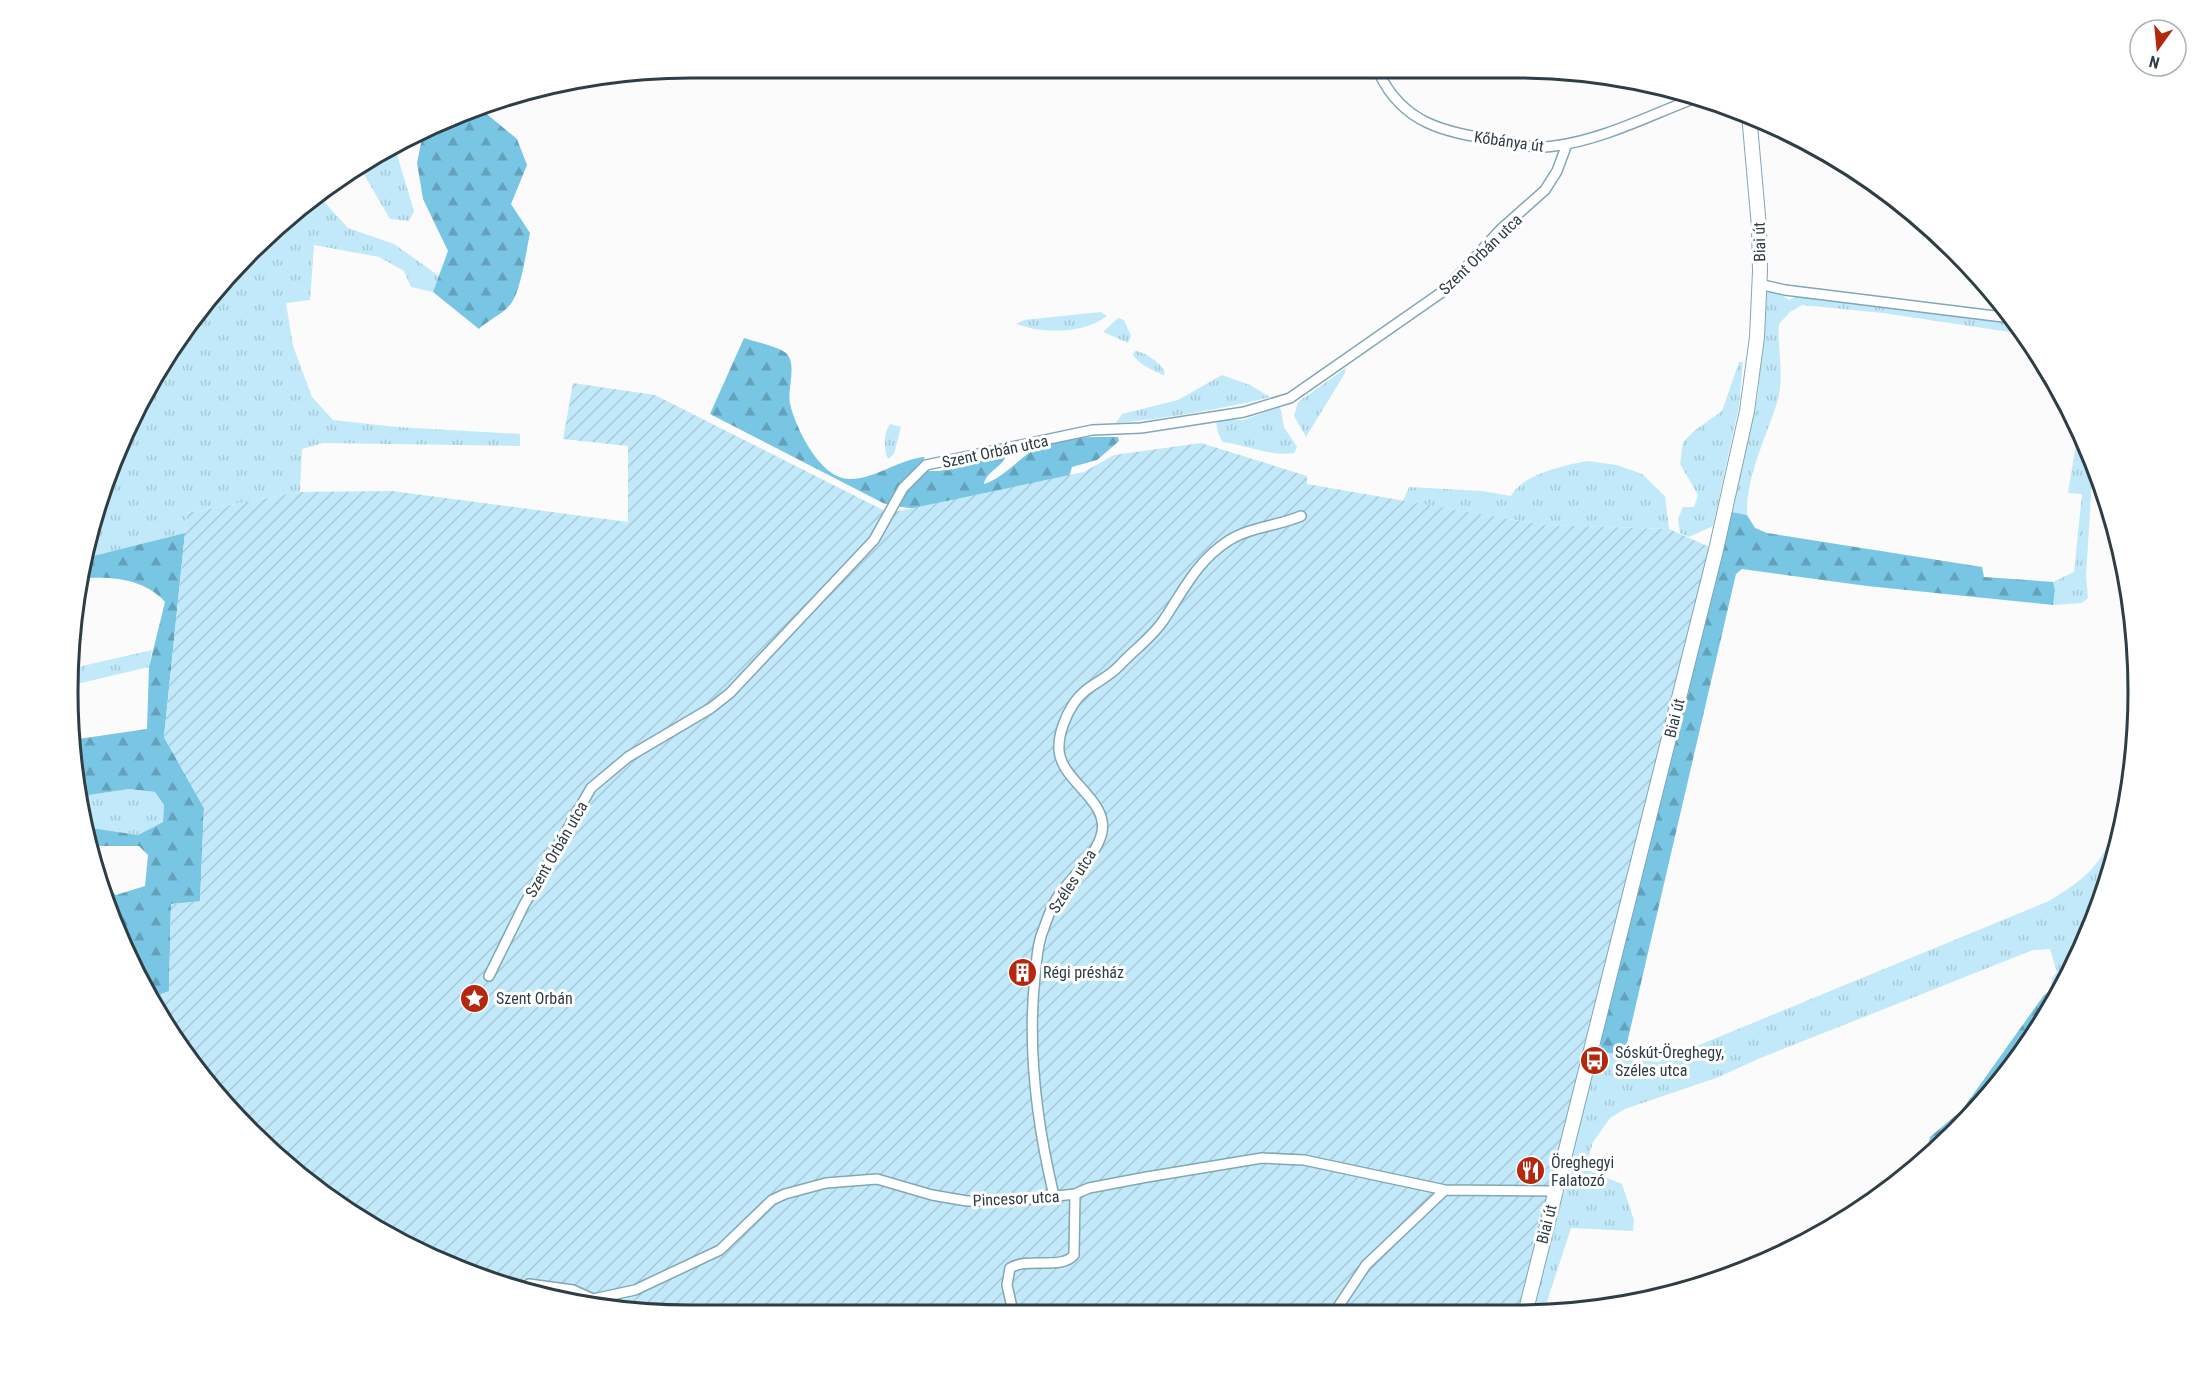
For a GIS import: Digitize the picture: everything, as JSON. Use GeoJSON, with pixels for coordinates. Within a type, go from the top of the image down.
{"type":"FeatureCollection","features":[{"type":"Feature","properties":{"kind":"main road","name":"Biai út"},"geometry":{"type":"LineString","coordinates":[[1528,1305],[1554,1191],[1739,456],[1753,374],[1759,284],[1759,227],[1750,125]]}},
{"type":"Feature","properties":{"kind":"street","name":"Kőbánya út"},"geometry":{"type":"LineString","coordinates":[[1382,78],[1388,91],[1400,105],[1430,125],[1452,133],[1531,146],[1568,144],[1598,136],[1684,102]]}},
{"type":"Feature","properties":{"kind":"street","name":"Szent Orbán utca"},"geometry":{"type":"LineString","coordinates":[[489,976],[524,905],[591,788],[628,757],[711,708],[730,693],[874,540],[903,488],[926,465],[1092,430],[1142,428],[1244,412],[1290,398],[1445,290],[1500,230],[1545,190],[1557,171],[1568,144]]}},
{"type":"Feature","properties":{"kind":"street"},"geometry":{"type":"LineString","coordinates":[[1759,284],[1785,290],[2000,317]]}},
{"type":"Feature","properties":{"kind":"street","name":"Széles utca"},"geometry":{"type":"LineString","coordinates":[[1054,1196],[1041,1136],[1034,1073],[1032,1020],[1038,945],[1058,897],[1082,867],[1101,837],[1102,826],[1096,808],[1067,769],[1059,751],[1064,723],[1073,704],[1085,688],[1113,672],[1162,622],[1182,588],[1201,564],[1229,540],[1301,516]]}},
{"type":"Feature","properties":{"kind":"street"},"geometry":{"type":"LineString","coordinates":[[1011,1305],[1007,1285],[1010,1268],[1024,1262],[1062,1262],[1070,1260],[1074,1255],[1075,1194],[1089,1188],[1262,1158],[1304,1160],[1445,1190],[1554,1191]]}},
{"type":"Feature","properties":{"kind":"street","name":"Pincesor utca"},"geometry":{"type":"LineString","coordinates":[[599,1298],[635,1290],[720,1250],[772,1200],[799,1189],[826,1183],[878,1179],[932,1195],[967,1201],[1011,1201],[1075,1194]]}},
{"type":"Feature","properties":{"kind":"street"},"geometry":{"type":"LineString","coordinates":[[1339,1305],[1366,1265],[1445,1190]]}},
{"type":"Feature","properties":{"kind":"street","name":"Pincesor utca"},"geometry":{"type":"LineString","coordinates":[[539,1285],[573,1290],[585,1295]]}},
{"type":"Feature","properties":{"kind":"green space"},"geometry":{"type":"Polygon","coordinates":[[[487,114],[517,139],[527,165],[511,204],[530,233],[520,282],[509,306],[479,329],[433,292],[448,251],[423,199],[417,163],[422,140],[487,114]]]}},
{"type":"Feature","properties":{"kind":"green space"},"geometry":{"type":"Polygon","coordinates":[[[397,154],[414,211],[409,221],[390,219],[363,173],[397,154]]]}},
{"type":"Feature","properties":{"kind":"green space"},"geometry":{"type":"Polygon","coordinates":[[[323,201],[348,228],[394,244],[439,276],[433,292],[411,287],[404,271],[379,257],[314,245],[310,300],[286,303],[293,346],[312,397],[333,420],[396,427],[520,434],[520,446],[323,443],[302,449],[300,492],[187,513],[185,533],[94,556],[111,494],[125,457],[160,385],[205,318],[258,258],[287,230],[323,201]]]}},
{"type":"Feature","properties":{"kind":"green space"},"geometry":{"type":"Polygon","coordinates":[[[1766,292],[1781,294],[1789,300],[1798,295],[2004,323],[2011,332],[1883,313],[1802,305],[1790,312],[1779,324],[1781,373],[1779,393],[1753,472],[1747,515],[1732,512],[1758,394],[1766,292]]]}},
{"type":"Feature","properties":{"kind":"green space"},"geometry":{"type":"Polygon","coordinates":[[[1101,312],[1107,316],[1075,329],[1039,330],[1016,324],[1024,320],[1101,312]]]}},
{"type":"Feature","properties":{"kind":"green space"},"geometry":{"type":"Polygon","coordinates":[[[1118,318],[1124,320],[1131,336],[1128,343],[1103,332],[1118,318]]]}},
{"type":"Feature","properties":{"kind":"green space"},"geometry":{"type":"Polygon","coordinates":[[[744,338],[773,346],[787,354],[792,371],[789,398],[798,426],[819,462],[839,477],[850,479],[869,476],[906,461],[925,457],[921,464],[927,471],[940,471],[1007,453],[984,484],[1003,474],[1030,452],[1050,442],[1096,437],[1118,437],[1119,441],[1097,460],[1072,467],[1065,489],[949,508],[926,509],[883,503],[710,414],[744,338]]]}},
{"type":"Feature","properties":{"kind":"green space"},"geometry":{"type":"Polygon","coordinates":[[[1135,351],[1153,359],[1165,373],[1163,375],[1136,359],[1133,355],[1135,351]]]}},
{"type":"Feature","properties":{"kind":"green space"},"geometry":{"type":"Polygon","coordinates":[[[1739,362],[1743,362],[1739,406],[1713,526],[1689,537],[1680,533],[1678,519],[1683,507],[1694,507],[1698,495],[1680,464],[1683,442],[1722,411],[1739,362]]]}},
{"type":"Feature","properties":{"kind":"green space"},"geometry":{"type":"Polygon","coordinates":[[[1346,368],[1306,437],[1294,416],[1298,402],[1346,368]]]}},
{"type":"Feature","properties":{"kind":"green space"},"geometry":{"type":"Polygon","coordinates":[[[1222,375],[1250,385],[1270,397],[1193,413],[1116,423],[1122,414],[1178,400],[1222,375]]]}},
{"type":"Feature","properties":{"kind":"green space"},"geometry":{"type":"Polygon","coordinates":[[[573,383],[655,395],[889,513],[1084,472],[1114,455],[1201,443],[1307,476],[1307,484],[1544,525],[1669,529],[1716,550],[1527,1305],[692,1305],[611,1300],[533,1284],[494,1272],[420,1242],[351,1202],[287,1153],[230,1096],[181,1032],[158,995],[169,991],[171,904],[200,901],[204,808],[164,737],[187,513],[300,492],[392,491],[628,522],[628,446],[563,439],[573,383]]]}},
{"type":"Feature","properties":{"kind":"green space"},"geometry":{"type":"Polygon","coordinates":[[[1280,407],[1284,427],[1297,447],[1294,453],[1268,452],[1223,442],[1220,437],[1217,420],[1243,420],[1280,407]]]}},
{"type":"Feature","properties":{"kind":"green space"},"geometry":{"type":"Polygon","coordinates":[[[890,424],[901,427],[894,454],[888,459],[885,441],[886,431],[890,424]]]}},
{"type":"Feature","properties":{"kind":"green space"},"geometry":{"type":"Polygon","coordinates":[[[2076,445],[2092,485],[2086,576],[2088,598],[2082,603],[2053,605],[2055,590],[2053,582],[2074,572],[2082,494],[2068,493],[2076,445]]]}},
{"type":"Feature","properties":{"kind":"green space"},"geometry":{"type":"Polygon","coordinates":[[[1588,461],[1617,465],[1642,474],[1665,496],[1669,529],[1544,525],[1403,501],[1409,487],[1482,491],[1511,496],[1517,488],[1534,476],[1588,461]]]}},
{"type":"Feature","properties":{"kind":"green space"},"geometry":{"type":"Polygon","coordinates":[[[1732,512],[1747,515],[1755,528],[1767,533],[1982,567],[1984,577],[2053,582],[2055,590],[2053,605],[1867,586],[1742,569],[1736,574],[1624,1056],[1600,1051],[1603,1022],[1732,512]]]}},
{"type":"Feature","properties":{"kind":"green space"},"geometry":{"type":"Polygon","coordinates":[[[185,533],[164,737],[204,808],[200,902],[171,904],[169,992],[158,995],[141,963],[112,891],[116,895],[145,886],[148,855],[139,846],[98,846],[94,828],[138,835],[163,822],[164,805],[155,792],[129,789],[89,795],[88,798],[80,739],[147,729],[149,667],[165,602],[148,588],[126,580],[89,578],[94,556],[185,533]]]}},
{"type":"Feature","properties":{"kind":"green space"},"geometry":{"type":"Polygon","coordinates":[[[152,650],[149,667],[78,684],[79,667],[152,650]]]}},
{"type":"Feature","properties":{"kind":"green space"},"geometry":{"type":"Polygon","coordinates":[[[129,789],[155,792],[164,805],[163,822],[138,835],[94,828],[89,795],[129,789]]]}},
{"type":"Feature","properties":{"kind":"green space"},"geometry":{"type":"Polygon","coordinates":[[[2109,842],[2081,926],[2052,988],[2052,978],[2057,972],[2050,949],[2033,950],[1758,1059],[1719,1077],[1625,1109],[1610,1118],[1593,1142],[1586,1166],[1590,1171],[1622,1184],[1634,1220],[1633,1231],[1571,1228],[1546,1304],[1535,1304],[1556,1210],[1565,1191],[1575,1137],[1599,1051],[1658,1062],[2049,901],[2090,871],[2109,842]]]}},
{"type":"Feature","properties":{"kind":"green space"},"geometry":{"type":"Polygon","coordinates":[[[2050,991],[2025,1032],[2001,1065],[1976,1096],[1928,1144],[1930,1137],[1962,1110],[2044,995],[2050,991]]]}},
{"type":"Feature","properties":{"kind":"place","name":"Régi présház"},"geometry":{"type":"Point","coordinates":[1022,972]}},
{"type":"Feature","properties":{"kind":"place","name":"Szent Orbán"},"geometry":{"type":"Point","coordinates":[475,998]}},
{"type":"Feature","properties":{"kind":"place","name":"Sóskút-Öreghegy, Széles utca"},"geometry":{"type":"Point","coordinates":[1594,1061]}},
{"type":"Feature","properties":{"kind":"place","name":"Öreghegyi Falatozó"},"geometry":{"type":"Point","coordinates":[1530,1171]}}]}
